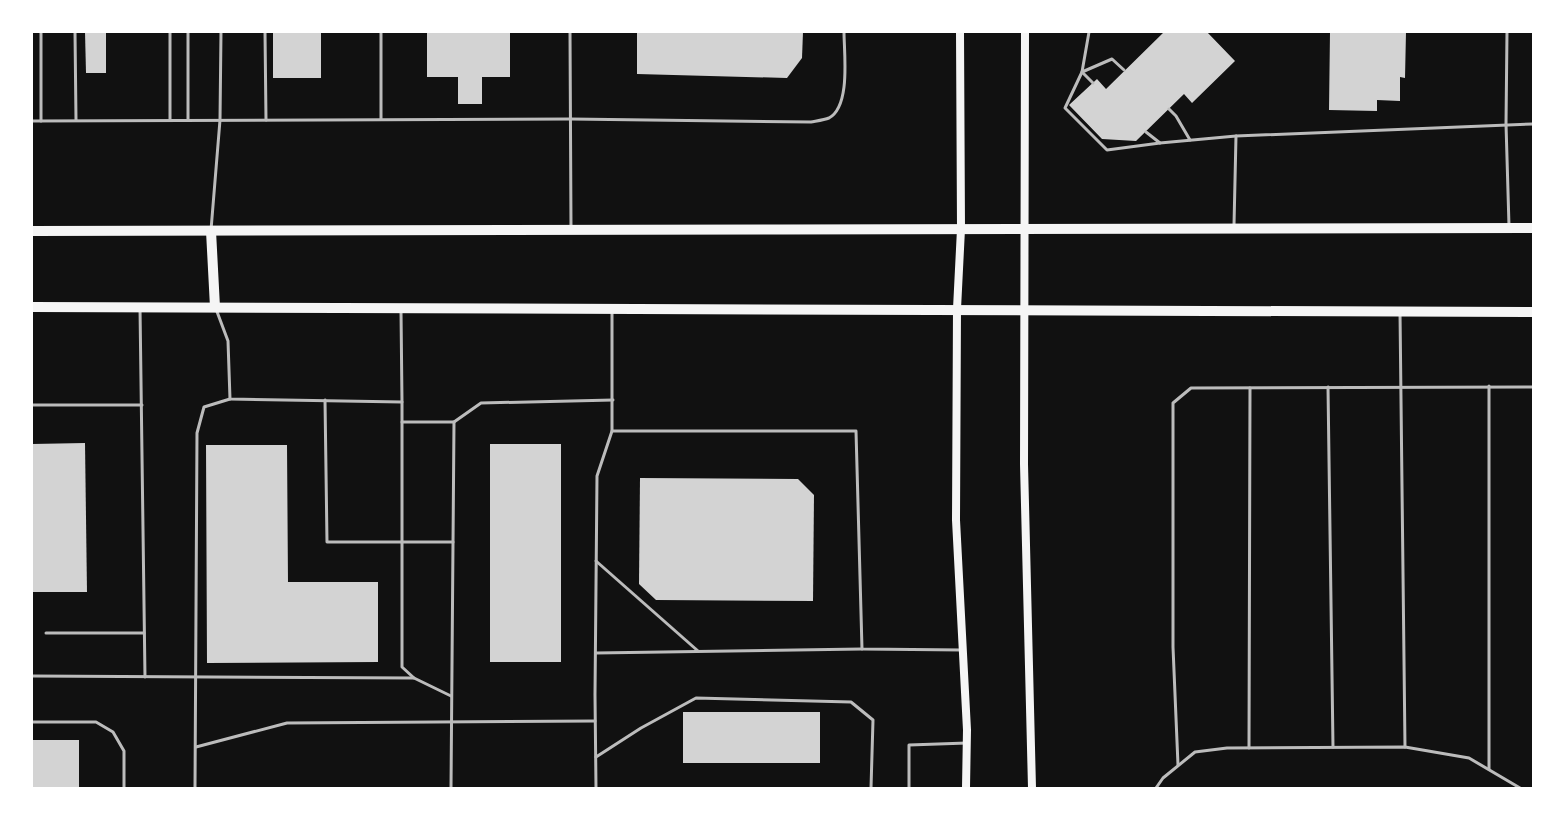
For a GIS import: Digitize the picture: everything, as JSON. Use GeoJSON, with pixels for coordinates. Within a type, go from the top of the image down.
{"type":"FeatureCollection","features":[{"type":"Feature","properties":{"kind":"main road"},"geometry":{"type":"LineString","coordinates":[[960,32],[961,229],[957,309],[956,520],[963,650],[966,788]]}},
{"type":"Feature","properties":{"kind":"main road"},"geometry":{"type":"LineString","coordinates":[[1024,32],[1026,227],[1024,309],[1025,480],[1032,788]]}},
{"type":"Feature","properties":{"kind":"main road"},"geometry":{"type":"LineString","coordinates":[[32,230],[961,229],[1026,227],[1533,228]]}},
{"type":"Feature","properties":{"kind":"main road"},"geometry":{"type":"LineString","coordinates":[[211,231],[215,307]]}},
{"type":"Feature","properties":{"kind":"main road"},"geometry":{"type":"LineString","coordinates":[[32,307],[140,306],[1400,310],[1533,312]]}},
{"type":"Feature","properties":{"kind":"lane"},"geometry":{"type":"LineString","coordinates":[[40,32],[41,121]]}},
{"type":"Feature","properties":{"kind":"lane"},"geometry":{"type":"LineString","coordinates":[[75,32],[76,120]]}},
{"type":"Feature","properties":{"kind":"lane"},"geometry":{"type":"LineString","coordinates":[[170,32],[170,120]]}},
{"type":"Feature","properties":{"kind":"lane"},"geometry":{"type":"LineString","coordinates":[[188,32],[188,120]]}},
{"type":"Feature","properties":{"kind":"lane"},"geometry":{"type":"LineString","coordinates":[[211,231],[220,120],[221,32]]}},
{"type":"Feature","properties":{"kind":"lane"},"geometry":{"type":"LineString","coordinates":[[265,32],[266,120]]}},
{"type":"Feature","properties":{"kind":"lane"},"geometry":{"type":"LineString","coordinates":[[381,32],[382,119]]}},
{"type":"Feature","properties":{"kind":"lane"},"geometry":{"type":"LineString","coordinates":[[570,32],[571,230]]}},
{"type":"Feature","properties":{"kind":"lane"},"geometry":{"type":"LineString","coordinates":[[32,121],[571,119],[811,122],[830,118],[840,107],[844,89],[844,32]]}},
{"type":"Feature","properties":{"kind":"lane"},"geometry":{"type":"LineString","coordinates":[[1089,32],[1082,72],[1065,108],[1107,150],[1160,143],[1236,136],[1533,124]]}},
{"type":"Feature","properties":{"kind":"lane"},"geometry":{"type":"LineString","coordinates":[[1507,32],[1506,124],[1509,228]]}},
{"type":"Feature","properties":{"kind":"lane"},"geometry":{"type":"LineString","coordinates":[[1082,72],[1112,59],[1124,70]]}},
{"type":"Feature","properties":{"kind":"lane"},"geometry":{"type":"LineString","coordinates":[[1082,72],[1093,83]]}},
{"type":"Feature","properties":{"kind":"lane"},"geometry":{"type":"LineString","coordinates":[[1169,109],[1176,116],[1190,140]]}},
{"type":"Feature","properties":{"kind":"lane"},"geometry":{"type":"LineString","coordinates":[[1146,132],[1160,143]]}},
{"type":"Feature","properties":{"kind":"lane"},"geometry":{"type":"LineString","coordinates":[[1234,227],[1236,136]]}},
{"type":"Feature","properties":{"kind":"lane"},"geometry":{"type":"LineString","coordinates":[[140,306],[145,677]]}},
{"type":"Feature","properties":{"kind":"lane"},"geometry":{"type":"LineString","coordinates":[[215,307],[228,341],[230,399]]}},
{"type":"Feature","properties":{"kind":"lane"},"geometry":{"type":"LineString","coordinates":[[401,308],[402,668],[414,678],[451,696]]}},
{"type":"Feature","properties":{"kind":"lane"},"geometry":{"type":"LineString","coordinates":[[596,788],[595,721],[597,476],[612,432],[612,308]]}},
{"type":"Feature","properties":{"kind":"lane"},"geometry":{"type":"LineString","coordinates":[[1400,310],[1405,747]]}},
{"type":"Feature","properties":{"kind":"lane"},"geometry":{"type":"LineString","coordinates":[[1178,765],[1173,647],[1173,403],[1191,388],[1400,386],[1533,387]]}},
{"type":"Feature","properties":{"kind":"lane"},"geometry":{"type":"LineString","coordinates":[[1489,386],[1489,769]]}},
{"type":"Feature","properties":{"kind":"lane"},"geometry":{"type":"LineString","coordinates":[[1328,387],[1332,747]]}},
{"type":"Feature","properties":{"kind":"lane"},"geometry":{"type":"LineString","coordinates":[[1249,748],[1250,388]]}},
{"type":"Feature","properties":{"kind":"lane"},"geometry":{"type":"LineString","coordinates":[[195,788],[196,433],[204,407],[230,399],[402,402]]}},
{"type":"Feature","properties":{"kind":"lane"},"geometry":{"type":"LineString","coordinates":[[325,400],[327,542],[453,542]]}},
{"type":"Feature","properties":{"kind":"lane"},"geometry":{"type":"LineString","coordinates":[[402,422],[454,422],[481,403],[613,400]]}},
{"type":"Feature","properties":{"kind":"lane"},"geometry":{"type":"LineString","coordinates":[[32,405],[142,405]]}},
{"type":"Feature","properties":{"kind":"lane"},"geometry":{"type":"LineString","coordinates":[[451,788],[454,422]]}},
{"type":"Feature","properties":{"kind":"lane"},"geometry":{"type":"LineString","coordinates":[[612,432],[856,432],[862,649]]}},
{"type":"Feature","properties":{"kind":"lane"},"geometry":{"type":"LineString","coordinates":[[596,561],[698,652]]}},
{"type":"Feature","properties":{"kind":"lane"},"geometry":{"type":"LineString","coordinates":[[46,633],[144,633]]}},
{"type":"Feature","properties":{"kind":"lane"},"geometry":{"type":"LineString","coordinates":[[596,653],[862,649],[963,650]]}},
{"type":"Feature","properties":{"kind":"lane"},"geometry":{"type":"LineString","coordinates":[[32,676],[414,678]]}},
{"type":"Feature","properties":{"kind":"lane"},"geometry":{"type":"LineString","coordinates":[[596,757],[641,728],[696,698],[851,702],[872,720],[871,788]]}},
{"type":"Feature","properties":{"kind":"lane"},"geometry":{"type":"LineString","coordinates":[[196,747],[287,723],[595,721]]}},
{"type":"Feature","properties":{"kind":"lane"},"geometry":{"type":"LineString","coordinates":[[32,722],[96,722],[113,732],[124,751],[124,788]]}},
{"type":"Feature","properties":{"kind":"lane"},"geometry":{"type":"LineString","coordinates":[[909,788],[909,745],[966,743]]}},
{"type":"Feature","properties":{"kind":"lane"},"geometry":{"type":"LineString","coordinates":[[1156,788],[1163,778],[1195,752],[1227,748],[1405,747],[1469,758],[1520,788]]}},
{"type":"Feature","properties":{"kind":"building"},"geometry":{"type":"Polygon","coordinates":[[[85,32],[106,32],[106,73],[86,73],[85,32]]]}},
{"type":"Feature","properties":{"kind":"building"},"geometry":{"type":"Polygon","coordinates":[[[273,32],[321,32],[321,78],[273,78],[273,32]]]}},
{"type":"Feature","properties":{"kind":"building"},"geometry":{"type":"Polygon","coordinates":[[[427,32],[510,32],[510,77],[482,77],[482,104],[458,104],[458,77],[427,77],[427,32]]]}},
{"type":"Feature","properties":{"kind":"building"},"geometry":{"type":"Polygon","coordinates":[[[637,32],[803,32],[802,58],[787,78],[637,74],[637,32]]]}},
{"type":"Feature","properties":{"kind":"building"},"geometry":{"type":"Polygon","coordinates":[[[1164,32],[1207,32],[1235,61],[1192,103],[1184,94],[1136,141],[1102,139],[1069,105],[1097,79],[1106,89],[1164,32]]]}},
{"type":"Feature","properties":{"kind":"building"},"geometry":{"type":"Polygon","coordinates":[[[1330,32],[1406,32],[1405,78],[1400,77],[1400,101],[1377,100],[1377,111],[1329,110],[1330,32]]]}},
{"type":"Feature","properties":{"kind":"building"},"geometry":{"type":"Polygon","coordinates":[[[85,443],[87,592],[32,592],[32,444],[85,443]]]}},
{"type":"Feature","properties":{"kind":"building"},"geometry":{"type":"Polygon","coordinates":[[[490,444],[561,444],[561,662],[490,662],[490,444]]]}},
{"type":"Feature","properties":{"kind":"building"},"geometry":{"type":"Polygon","coordinates":[[[206,445],[287,445],[288,582],[378,582],[378,662],[207,663],[206,445]]]}},
{"type":"Feature","properties":{"kind":"building"},"geometry":{"type":"Polygon","coordinates":[[[640,478],[798,479],[814,495],[813,601],[656,600],[639,584],[640,478]]]}},
{"type":"Feature","properties":{"kind":"building"},"geometry":{"type":"Polygon","coordinates":[[[683,712],[820,712],[820,763],[683,763],[683,712]]]}},
{"type":"Feature","properties":{"kind":"building"},"geometry":{"type":"Polygon","coordinates":[[[32,740],[79,740],[79,788],[32,788],[32,740]]]}}]}
